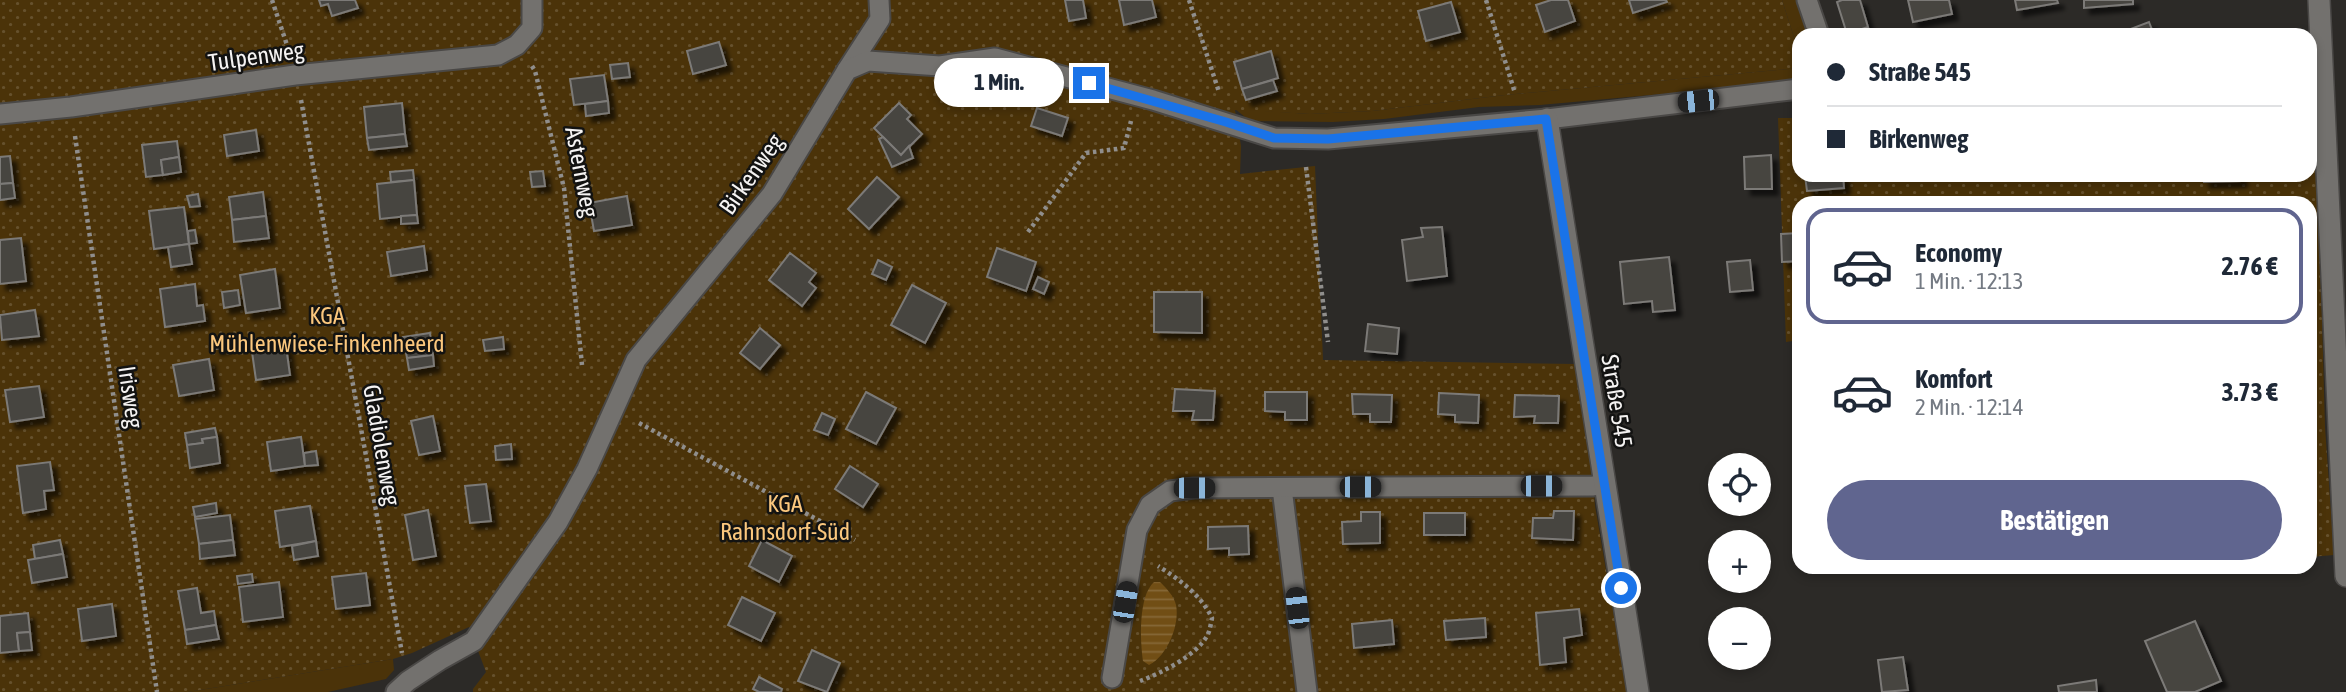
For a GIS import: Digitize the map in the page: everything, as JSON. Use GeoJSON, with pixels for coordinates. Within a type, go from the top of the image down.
{"type":"FeatureCollection","features":[{"type":"Feature","properties":{"kind":"street"},"geometry":{"type":"LineString","coordinates":[[2317,39],[2319,0]]}},
{"type":"Feature","properties":{"kind":"street"},"geometry":{"type":"LineString","coordinates":[[2317,76],[2346,576]]}},
{"type":"Feature","properties":{"kind":"street","name":"Straße 545"},"geometry":{"type":"LineString","coordinates":[[1546,119],[1638,692]]}},
{"type":"Feature","properties":{"kind":"lane"},"geometry":{"type":"LineString","coordinates":[[517,45],[532,28],[532,0]]}},
{"type":"Feature","properties":{"kind":"lane","name":"Birkenweg"},"geometry":{"type":"LineString","coordinates":[[396,692],[440,660],[474,641],[558,523],[587,470],[636,360],[772,194],[880,19],[879,0]]}},
{"type":"Feature","properties":{"kind":"lane"},"geometry":{"type":"LineString","coordinates":[[1807,0],[1817,28]]}},
{"type":"Feature","properties":{"kind":"lane","name":"Tulpenweg"},"geometry":{"type":"LineString","coordinates":[[0,114],[71,107],[295,75],[498,55],[517,45]]}},
{"type":"Feature","properties":{"kind":"lane"},"geometry":{"type":"LineString","coordinates":[[847,70],[867,61],[940,66],[995,58],[1136,96],[1274,138],[1303,139],[1546,119],[1792,90]]}},
{"type":"Feature","properties":{"kind":"lane"},"geometry":{"type":"LineString","coordinates":[[1112,678],[1136,530],[1150,505],[1170,491],[1194,488],[1604,484]]}},
{"type":"Feature","properties":{"kind":"lane"},"geometry":{"type":"LineString","coordinates":[[1282,488],[1307,692]]}},
{"type":"Feature","properties":{"kind":"path","name":"Gladiolenweg"},"geometry":{"type":"LineString","coordinates":[[272,0],[295,75],[403,656]]}},
{"type":"Feature","properties":{"kind":"path"},"geometry":{"type":"LineString","coordinates":[[1189,0],[1224,108],[1232,124]]}},
{"type":"Feature","properties":{"kind":"path"},"geometry":{"type":"LineString","coordinates":[[1486,0],[1516,95]]}},
{"type":"Feature","properties":{"kind":"path","name":"Asternweg"},"geometry":{"type":"LineString","coordinates":[[517,45],[535,71],[564,188],[582,365]]}},
{"type":"Feature","properties":{"kind":"path"},"geometry":{"type":"LineString","coordinates":[[1028,232],[1086,153],[1124,148],[1136,96]]}},
{"type":"Feature","properties":{"kind":"path","name":"Irisweg"},"geometry":{"type":"LineString","coordinates":[[71,107],[157,692]]}},
{"type":"Feature","properties":{"kind":"path"},"geometry":{"type":"LineString","coordinates":[[1303,139],[1328,342]]}},
{"type":"Feature","properties":{"kind":"path"},"geometry":{"type":"LineString","coordinates":[[614,408],[855,540]]}},
{"type":"Feature","properties":{"kind":"path"},"geometry":{"type":"LineString","coordinates":[[1112,678],[1121,686],[1167,669],[1189,654],[1207,636],[1212,618],[1205,603],[1188,587],[1133,552]]}},
{"type":"Feature","properties":{"kind":"green space","name":"KGA Mühlenwiese-Finkenheerd"},"geometry":{"type":"Polygon","coordinates":[[[0,0],[1782,0],[1792,31],[1792,69],[1505,95],[1372,111],[1310,114],[1235,110],[1241,146],[1240,174],[1315,166],[1323,360],[1575,364],[1592,465],[1595,506],[1627,692],[473,692],[486,672],[469,627],[393,659],[187,692],[0,692],[0,0]]]}},
{"type":"Feature","properties":{"kind":"green space"},"geometry":{"type":"Polygon","coordinates":[[[1782,0],[1799,0],[1808,28],[1792,28],[1792,31],[1782,0]]]}},
{"type":"Feature","properties":{"kind":"green space"},"geometry":{"type":"Polygon","coordinates":[[[1792,69],[1792,80],[1762,85],[1540,105],[1479,107],[1384,119],[1333,122],[1250,121],[1235,109],[1309,114],[1372,111],[1505,95],[1792,69]]]}},
{"type":"Feature","properties":{"kind":"green space"},"geometry":{"type":"Polygon","coordinates":[[[1778,118],[1792,118],[1792,182],[2317,182],[2317,144],[2325,427],[2334,555],[2317,556],[2317,196],[1792,196],[1792,341],[1786,342],[1778,118]]]}},
{"type":"Feature","properties":{"kind":"green space"},"geometry":{"type":"Polygon","coordinates":[[[393,659],[394,670],[386,679],[328,692],[187,692],[393,659]]]}},
{"type":"Feature","properties":{"kind":"shaded area"},"geometry":{"type":"Polygon","coordinates":[[[1154,582],[1160,582],[1170,592],[1177,613],[1167,647],[1149,665],[1143,661],[1141,620],[1145,598],[1154,582]]]}},
{"type":"Feature","properties":{"kind":"building"},"geometry":{"type":"Polygon","coordinates":[[[319,0],[355,0],[358,8],[332,16],[328,4],[321,6],[319,0]]]}},
{"type":"Feature","properties":{"kind":"building"},"geometry":{"type":"Polygon","coordinates":[[[1065,0],[1083,0],[1086,18],[1069,21],[1065,0]]]}},
{"type":"Feature","properties":{"kind":"building"},"geometry":{"type":"Polygon","coordinates":[[[1119,0],[1152,0],[1156,17],[1124,25],[1119,0]]]}},
{"type":"Feature","properties":{"kind":"building"},"geometry":{"type":"Polygon","coordinates":[[[1551,0],[1568,0],[1575,21],[1545,32],[1536,5],[1551,0]]]}},
{"type":"Feature","properties":{"kind":"building"},"geometry":{"type":"Polygon","coordinates":[[[1629,0],[1666,0],[1667,2],[1633,13],[1629,0]]]}},
{"type":"Feature","properties":{"kind":"building"},"geometry":{"type":"Polygon","coordinates":[[[1860,0],[1868,27],[1845,28],[1837,2],[1860,0]]]}},
{"type":"Feature","properties":{"kind":"building"},"geometry":{"type":"Polygon","coordinates":[[[1908,0],[1949,0],[1952,14],[1913,22],[1908,0]]]}},
{"type":"Feature","properties":{"kind":"building"},"geometry":{"type":"Polygon","coordinates":[[[2015,0],[2057,0],[2058,3],[2017,10],[2015,0]]]}},
{"type":"Feature","properties":{"kind":"building"},"geometry":{"type":"Polygon","coordinates":[[[2084,0],[2133,0],[2133,4],[2084,8],[2084,0]]]}},
{"type":"Feature","properties":{"kind":"building"},"geometry":{"type":"Polygon","coordinates":[[[1451,2],[1460,32],[1426,41],[1418,11],[1451,2]]]}},
{"type":"Feature","properties":{"kind":"building"},"geometry":{"type":"Polygon","coordinates":[[[2149,22],[2151,28],[2133,28],[2149,22]]]}},
{"type":"Feature","properties":{"kind":"building"},"geometry":{"type":"Polygon","coordinates":[[[719,42],[726,65],[693,74],[687,51],[719,42]]]}},
{"type":"Feature","properties":{"kind":"building"},"geometry":{"type":"Polygon","coordinates":[[[1271,51],[1278,78],[1242,89],[1234,62],[1271,51]]]}},
{"type":"Feature","properties":{"kind":"building"},"geometry":{"type":"Polygon","coordinates":[[[628,63],[630,77],[612,79],[610,65],[628,63]]]}},
{"type":"Feature","properties":{"kind":"building"},"geometry":{"type":"Polygon","coordinates":[[[604,75],[608,101],[574,105],[570,79],[604,75]]]}},
{"type":"Feature","properties":{"kind":"building"},"geometry":{"type":"Polygon","coordinates":[[[1273,80],[1277,91],[1246,100],[1242,89],[1273,80]]]}},
{"type":"Feature","properties":{"kind":"building"},"geometry":{"type":"Polygon","coordinates":[[[608,101],[609,113],[586,116],[585,104],[608,101]]]}},
{"type":"Feature","properties":{"kind":"building"},"geometry":{"type":"Polygon","coordinates":[[[402,103],[405,134],[367,138],[364,107],[402,103]]]}},
{"type":"Feature","properties":{"kind":"building"},"geometry":{"type":"Polygon","coordinates":[[[899,103],[911,115],[907,119],[922,134],[901,155],[874,128],[899,103]]]}},
{"type":"Feature","properties":{"kind":"building"},"geometry":{"type":"Polygon","coordinates":[[[1037,108],[1068,118],[1062,136],[1031,126],[1037,108]]]}},
{"type":"Feature","properties":{"kind":"building"},"geometry":{"type":"Polygon","coordinates":[[[256,130],[259,151],[227,156],[224,135],[256,130]]]}},
{"type":"Feature","properties":{"kind":"building"},"geometry":{"type":"Polygon","coordinates":[[[405,134],[407,146],[369,150],[367,138],[405,134]]]}},
{"type":"Feature","properties":{"kind":"building"},"geometry":{"type":"Polygon","coordinates":[[[883,137],[901,155],[909,146],[913,158],[892,167],[879,139],[883,137]]]}},
{"type":"Feature","properties":{"kind":"building"},"geometry":{"type":"Polygon","coordinates":[[[177,141],[179,157],[161,160],[163,175],[146,177],[142,145],[177,141]]]}},
{"type":"Feature","properties":{"kind":"building"},"geometry":{"type":"Polygon","coordinates":[[[1771,155],[1772,189],[1745,189],[1744,157],[1771,155]]]}},
{"type":"Feature","properties":{"kind":"building"},"geometry":{"type":"Polygon","coordinates":[[[10,156],[13,183],[0,184],[0,157],[10,156]]]}},
{"type":"Feature","properties":{"kind":"building"},"geometry":{"type":"Polygon","coordinates":[[[179,157],[181,172],[163,175],[161,160],[179,157]]]}},
{"type":"Feature","properties":{"kind":"building"},"geometry":{"type":"Polygon","coordinates":[[[413,170],[414,180],[391,182],[390,172],[413,170]]]}},
{"type":"Feature","properties":{"kind":"building"},"geometry":{"type":"Polygon","coordinates":[[[543,171],[545,186],[532,187],[530,172],[543,171]]]}},
{"type":"Feature","properties":{"kind":"building"},"geometry":{"type":"Polygon","coordinates":[[[877,177],[899,197],[869,229],[848,209],[877,177]]]}},
{"type":"Feature","properties":{"kind":"building"},"geometry":{"type":"Polygon","coordinates":[[[414,180],[417,215],[380,219],[377,184],[414,180]]]}},
{"type":"Feature","properties":{"kind":"building"},"geometry":{"type":"Polygon","coordinates":[[[1806,182],[1844,182],[1844,188],[1807,191],[1806,182]]]}},
{"type":"Feature","properties":{"kind":"building"},"geometry":{"type":"Polygon","coordinates":[[[13,183],[15,198],[0,200],[0,184],[13,183]]]}},
{"type":"Feature","properties":{"kind":"building"},"geometry":{"type":"Polygon","coordinates":[[[263,192],[266,216],[232,220],[229,197],[263,192]]]}},
{"type":"Feature","properties":{"kind":"building"},"geometry":{"type":"Polygon","coordinates":[[[198,194],[200,206],[190,207],[187,196],[198,194]]]}},
{"type":"Feature","properties":{"kind":"building"},"geometry":{"type":"Polygon","coordinates":[[[627,196],[632,225],[594,231],[589,203],[627,196]]]}},
{"type":"Feature","properties":{"kind":"building"},"geometry":{"type":"Polygon","coordinates":[[[184,207],[189,244],[154,249],[149,211],[184,207]]]}},
{"type":"Feature","properties":{"kind":"building"},"geometry":{"type":"Polygon","coordinates":[[[417,215],[418,223],[401,224],[401,216],[417,215]]]}},
{"type":"Feature","properties":{"kind":"building"},"geometry":{"type":"Polygon","coordinates":[[[266,216],[269,238],[234,242],[232,220],[266,216]]]}},
{"type":"Feature","properties":{"kind":"building"},"geometry":{"type":"Polygon","coordinates":[[[1442,227],[1447,276],[1407,281],[1402,240],[1423,237],[1421,228],[1442,227]]]}},
{"type":"Feature","properties":{"kind":"building"},"geometry":{"type":"Polygon","coordinates":[[[195,230],[197,243],[189,244],[188,231],[195,230]]]}},
{"type":"Feature","properties":{"kind":"building"},"geometry":{"type":"Polygon","coordinates":[[[1792,233],[1792,261],[1782,262],[1781,234],[1792,233]]]}},
{"type":"Feature","properties":{"kind":"building"},"geometry":{"type":"Polygon","coordinates":[[[21,238],[26,281],[0,284],[0,240],[21,238]]]}},
{"type":"Feature","properties":{"kind":"building"},"geometry":{"type":"Polygon","coordinates":[[[189,244],[192,264],[171,267],[168,247],[189,244]]]}},
{"type":"Feature","properties":{"kind":"building"},"geometry":{"type":"Polygon","coordinates":[[[424,246],[427,270],[391,276],[387,252],[424,246]]]}},
{"type":"Feature","properties":{"kind":"building"},"geometry":{"type":"Polygon","coordinates":[[[997,248],[1036,262],[1026,291],[987,277],[997,248]]]}},
{"type":"Feature","properties":{"kind":"building"},"geometry":{"type":"Polygon","coordinates":[[[790,253],[816,273],[809,282],[816,288],[802,306],[769,280],[790,253]]]}},
{"type":"Feature","properties":{"kind":"building"},"geometry":{"type":"Polygon","coordinates":[[[1669,257],[1675,310],[1653,312],[1652,301],[1624,304],[1620,262],[1669,257]]]}},
{"type":"Feature","properties":{"kind":"building"},"geometry":{"type":"Polygon","coordinates":[[[878,260],[892,267],[886,280],[872,274],[878,260]]]}},
{"type":"Feature","properties":{"kind":"building"},"geometry":{"type":"Polygon","coordinates":[[[1750,260],[1753,290],[1730,292],[1727,262],[1750,260]]]}},
{"type":"Feature","properties":{"kind":"building"},"geometry":{"type":"Polygon","coordinates":[[[275,269],[280,308],[246,313],[240,275],[275,269]]]}},
{"type":"Feature","properties":{"kind":"building"},"geometry":{"type":"Polygon","coordinates":[[[1038,277],[1049,282],[1044,294],[1033,289],[1038,277]]]}},
{"type":"Feature","properties":{"kind":"building"},"geometry":{"type":"Polygon","coordinates":[[[195,284],[197,306],[203,305],[205,321],[165,327],[160,289],[195,284]]]}},
{"type":"Feature","properties":{"kind":"building"},"geometry":{"type":"Polygon","coordinates":[[[912,285],[946,303],[925,343],[891,325],[912,285]]]}},
{"type":"Feature","properties":{"kind":"building"},"geometry":{"type":"Polygon","coordinates":[[[238,290],[240,305],[224,308],[222,292],[238,290]]]}},
{"type":"Feature","properties":{"kind":"building"},"geometry":{"type":"Polygon","coordinates":[[[1154,292],[1202,292],[1202,333],[1154,332],[1154,292]]]}},
{"type":"Feature","properties":{"kind":"building"},"geometry":{"type":"Polygon","coordinates":[[[35,310],[39,336],[2,340],[0,315],[35,310]]]}},
{"type":"Feature","properties":{"kind":"building"},"geometry":{"type":"Polygon","coordinates":[[[1368,324],[1399,328],[1397,354],[1365,351],[1368,324]]]}},
{"type":"Feature","properties":{"kind":"building"},"geometry":{"type":"Polygon","coordinates":[[[760,328],[780,345],[760,369],[740,353],[760,328]]]}},
{"type":"Feature","properties":{"kind":"building"},"geometry":{"type":"Polygon","coordinates":[[[430,333],[433,355],[407,358],[403,337],[430,333]]]}},
{"type":"Feature","properties":{"kind":"building"},"geometry":{"type":"Polygon","coordinates":[[[503,337],[504,349],[485,351],[483,340],[503,337]]]}},
{"type":"Feature","properties":{"kind":"building"},"geometry":{"type":"Polygon","coordinates":[[[224,339],[225,347],[215,349],[214,341],[224,339]]]}},
{"type":"Feature","properties":{"kind":"building"},"geometry":{"type":"Polygon","coordinates":[[[286,346],[290,375],[256,380],[252,352],[286,346]]]}},
{"type":"Feature","properties":{"kind":"building"},"geometry":{"type":"Polygon","coordinates":[[[433,355],[434,366],[409,370],[407,358],[433,355]]]}},
{"type":"Feature","properties":{"kind":"building"},"geometry":{"type":"Polygon","coordinates":[[[209,359],[214,390],[179,396],[173,365],[209,359]]]}},
{"type":"Feature","properties":{"kind":"building"},"geometry":{"type":"Polygon","coordinates":[[[39,386],[44,417],[10,422],[5,390],[39,386]]]}},
{"type":"Feature","properties":{"kind":"building"},"geometry":{"type":"Polygon","coordinates":[[[1175,389],[1215,391],[1213,420],[1192,420],[1194,411],[1173,411],[1175,389]]]}},
{"type":"Feature","properties":{"kind":"building"},"geometry":{"type":"Polygon","coordinates":[[[866,392],[896,408],[876,444],[846,429],[866,392]]]}},
{"type":"Feature","properties":{"kind":"building"},"geometry":{"type":"Polygon","coordinates":[[[1265,392],[1307,392],[1307,420],[1285,420],[1285,412],[1265,411],[1265,392]]]}},
{"type":"Feature","properties":{"kind":"building"},"geometry":{"type":"Polygon","coordinates":[[[1439,393],[1479,395],[1478,423],[1455,422],[1455,415],[1438,414],[1439,393]]]}},
{"type":"Feature","properties":{"kind":"building"},"geometry":{"type":"Polygon","coordinates":[[[1352,394],[1392,395],[1391,422],[1370,422],[1370,414],[1353,414],[1352,394]]]}},
{"type":"Feature","properties":{"kind":"building"},"geometry":{"type":"Polygon","coordinates":[[[1515,395],[1559,396],[1558,423],[1534,423],[1535,416],[1514,417],[1515,395]]]}},
{"type":"Feature","properties":{"kind":"building"},"geometry":{"type":"Polygon","coordinates":[[[822,413],[835,419],[828,435],[814,430],[822,413]]]}},
{"type":"Feature","properties":{"kind":"building"},"geometry":{"type":"Polygon","coordinates":[[[433,416],[440,451],[419,455],[411,421],[433,416]]]}},
{"type":"Feature","properties":{"kind":"building"},"geometry":{"type":"Polygon","coordinates":[[[215,428],[217,437],[202,439],[203,443],[187,445],[185,433],[215,428]]]}},
{"type":"Feature","properties":{"kind":"building"},"geometry":{"type":"Polygon","coordinates":[[[217,437],[220,463],[190,468],[187,445],[203,443],[202,439],[217,437]]]}},
{"type":"Feature","properties":{"kind":"building"},"geometry":{"type":"Polygon","coordinates":[[[301,437],[305,466],[271,471],[267,442],[301,437]]]}},
{"type":"Feature","properties":{"kind":"building"},"geometry":{"type":"Polygon","coordinates":[[[511,444],[512,459],[496,460],[495,446],[511,444]]]}},
{"type":"Feature","properties":{"kind":"building"},"geometry":{"type":"Polygon","coordinates":[[[316,451],[318,465],[305,466],[304,453],[316,451]]]}},
{"type":"Feature","properties":{"kind":"building"},"geometry":{"type":"Polygon","coordinates":[[[50,462],[54,490],[44,491],[46,509],[23,513],[17,466],[50,462]]]}},
{"type":"Feature","properties":{"kind":"building"},"geometry":{"type":"Polygon","coordinates":[[[850,466],[878,484],[863,507],[835,489],[850,466]]]}},
{"type":"Feature","properties":{"kind":"building"},"geometry":{"type":"Polygon","coordinates":[[[486,484],[491,521],[470,523],[465,486],[486,484]]]}},
{"type":"Feature","properties":{"kind":"building"},"geometry":{"type":"Polygon","coordinates":[[[216,503],[217,513],[195,517],[193,507],[216,503]]]}},
{"type":"Feature","properties":{"kind":"building"},"geometry":{"type":"Polygon","coordinates":[[[310,506],[316,541],[280,547],[275,511],[310,506]]]}},
{"type":"Feature","properties":{"kind":"building"},"geometry":{"type":"Polygon","coordinates":[[[428,510],[436,556],[413,560],[405,515],[428,510]]]}},
{"type":"Feature","properties":{"kind":"building"},"geometry":{"type":"Polygon","coordinates":[[[1554,511],[1574,511],[1573,540],[1532,538],[1533,518],[1553,518],[1554,511]]]}},
{"type":"Feature","properties":{"kind":"building"},"geometry":{"type":"Polygon","coordinates":[[[1361,512],[1380,512],[1380,543],[1343,544],[1342,522],[1361,521],[1361,512]]]}},
{"type":"Feature","properties":{"kind":"building"},"geometry":{"type":"Polygon","coordinates":[[[1424,513],[1465,513],[1465,535],[1424,535],[1424,513]]]}},
{"type":"Feature","properties":{"kind":"building"},"geometry":{"type":"Polygon","coordinates":[[[230,515],[233,540],[199,544],[195,519],[230,515]]]}},
{"type":"Feature","properties":{"kind":"building"},"geometry":{"type":"Polygon","coordinates":[[[1248,526],[1249,554],[1229,555],[1229,548],[1208,549],[1208,527],[1248,526]]]}},
{"type":"Feature","properties":{"kind":"building"},"geometry":{"type":"Polygon","coordinates":[[[60,540],[63,554],[35,559],[33,545],[60,540]]]}},
{"type":"Feature","properties":{"kind":"building"},"geometry":{"type":"Polygon","coordinates":[[[233,540],[235,555],[200,559],[199,544],[233,540]]]}},
{"type":"Feature","properties":{"kind":"building"},"geometry":{"type":"Polygon","coordinates":[[[762,540],[792,556],[779,582],[749,566],[762,540]]]}},
{"type":"Feature","properties":{"kind":"building"},"geometry":{"type":"Polygon","coordinates":[[[316,541],[318,556],[294,560],[292,546],[316,541]]]}},
{"type":"Feature","properties":{"kind":"building"},"geometry":{"type":"Polygon","coordinates":[[[63,554],[67,577],[32,583],[28,560],[63,554]]]}},
{"type":"Feature","properties":{"kind":"building"},"geometry":{"type":"Polygon","coordinates":[[[366,573],[370,605],[336,609],[332,577],[366,573]]]}},
{"type":"Feature","properties":{"kind":"building"},"geometry":{"type":"Polygon","coordinates":[[[252,574],[253,582],[238,584],[237,576],[252,574]]]}},
{"type":"Feature","properties":{"kind":"building"},"geometry":{"type":"Polygon","coordinates":[[[279,582],[283,617],[243,622],[239,587],[279,582]]]}},
{"type":"Feature","properties":{"kind":"building"},"geometry":{"type":"Polygon","coordinates":[[[197,588],[201,613],[214,611],[216,625],[185,630],[178,591],[197,588]]]}},
{"type":"Feature","properties":{"kind":"building"},"geometry":{"type":"Polygon","coordinates":[[[742,597],[775,613],[761,641],[728,625],[742,597]]]}},
{"type":"Feature","properties":{"kind":"building"},"geometry":{"type":"Polygon","coordinates":[[[112,604],[116,636],[82,641],[78,609],[112,604]]]}},
{"type":"Feature","properties":{"kind":"building"},"geometry":{"type":"Polygon","coordinates":[[[1579,609],[1582,635],[1564,638],[1566,662],[1540,665],[1536,613],[1579,609]]]}},
{"type":"Feature","properties":{"kind":"building"},"geometry":{"type":"Polygon","coordinates":[[[28,613],[30,632],[17,633],[19,651],[0,653],[0,616],[28,613]]]}},
{"type":"Feature","properties":{"kind":"building"},"geometry":{"type":"Polygon","coordinates":[[[1485,618],[1486,637],[1446,640],[1444,621],[1485,618]]]}},
{"type":"Feature","properties":{"kind":"building"},"geometry":{"type":"Polygon","coordinates":[[[1392,620],[1394,644],[1354,648],[1352,624],[1392,620]]]}},
{"type":"Feature","properties":{"kind":"building"},"geometry":{"type":"Polygon","coordinates":[[[2195,621],[2221,681],[2195,692],[2167,692],[2145,641],[2195,621]]]}},
{"type":"Feature","properties":{"kind":"building"},"geometry":{"type":"Polygon","coordinates":[[[216,625],[219,639],[187,644],[185,630],[216,625]]]}},
{"type":"Feature","properties":{"kind":"building"},"geometry":{"type":"Polygon","coordinates":[[[30,632],[32,650],[19,651],[17,633],[30,632]]]}},
{"type":"Feature","properties":{"kind":"building"},"geometry":{"type":"Polygon","coordinates":[[[812,650],[840,663],[827,692],[798,681],[812,650]]]}},
{"type":"Feature","properties":{"kind":"building"},"geometry":{"type":"Polygon","coordinates":[[[1903,657],[1908,690],[1882,692],[1878,660],[1903,657]]]}},
{"type":"Feature","properties":{"kind":"building"},"geometry":{"type":"Polygon","coordinates":[[[759,677],[782,689],[781,692],[759,692],[753,689],[759,677]]]}},
{"type":"Feature","properties":{"kind":"building"},"geometry":{"type":"Polygon","coordinates":[[[2096,680],[2097,692],[2059,692],[2058,686],[2096,680]]]}},
{"type":"Feature","properties":{"kind":"route"},"geometry":{"type":"LineString","coordinates":[[1089,83],[1274,138],[1328,139],[1546,119],[1621,588]]}},
{"type":"Feature","properties":{"kind":"park label","name":"KGA Rahnsdorf-Süd"},"geometry":{"type":"Point","coordinates":[785,517]}}]}
